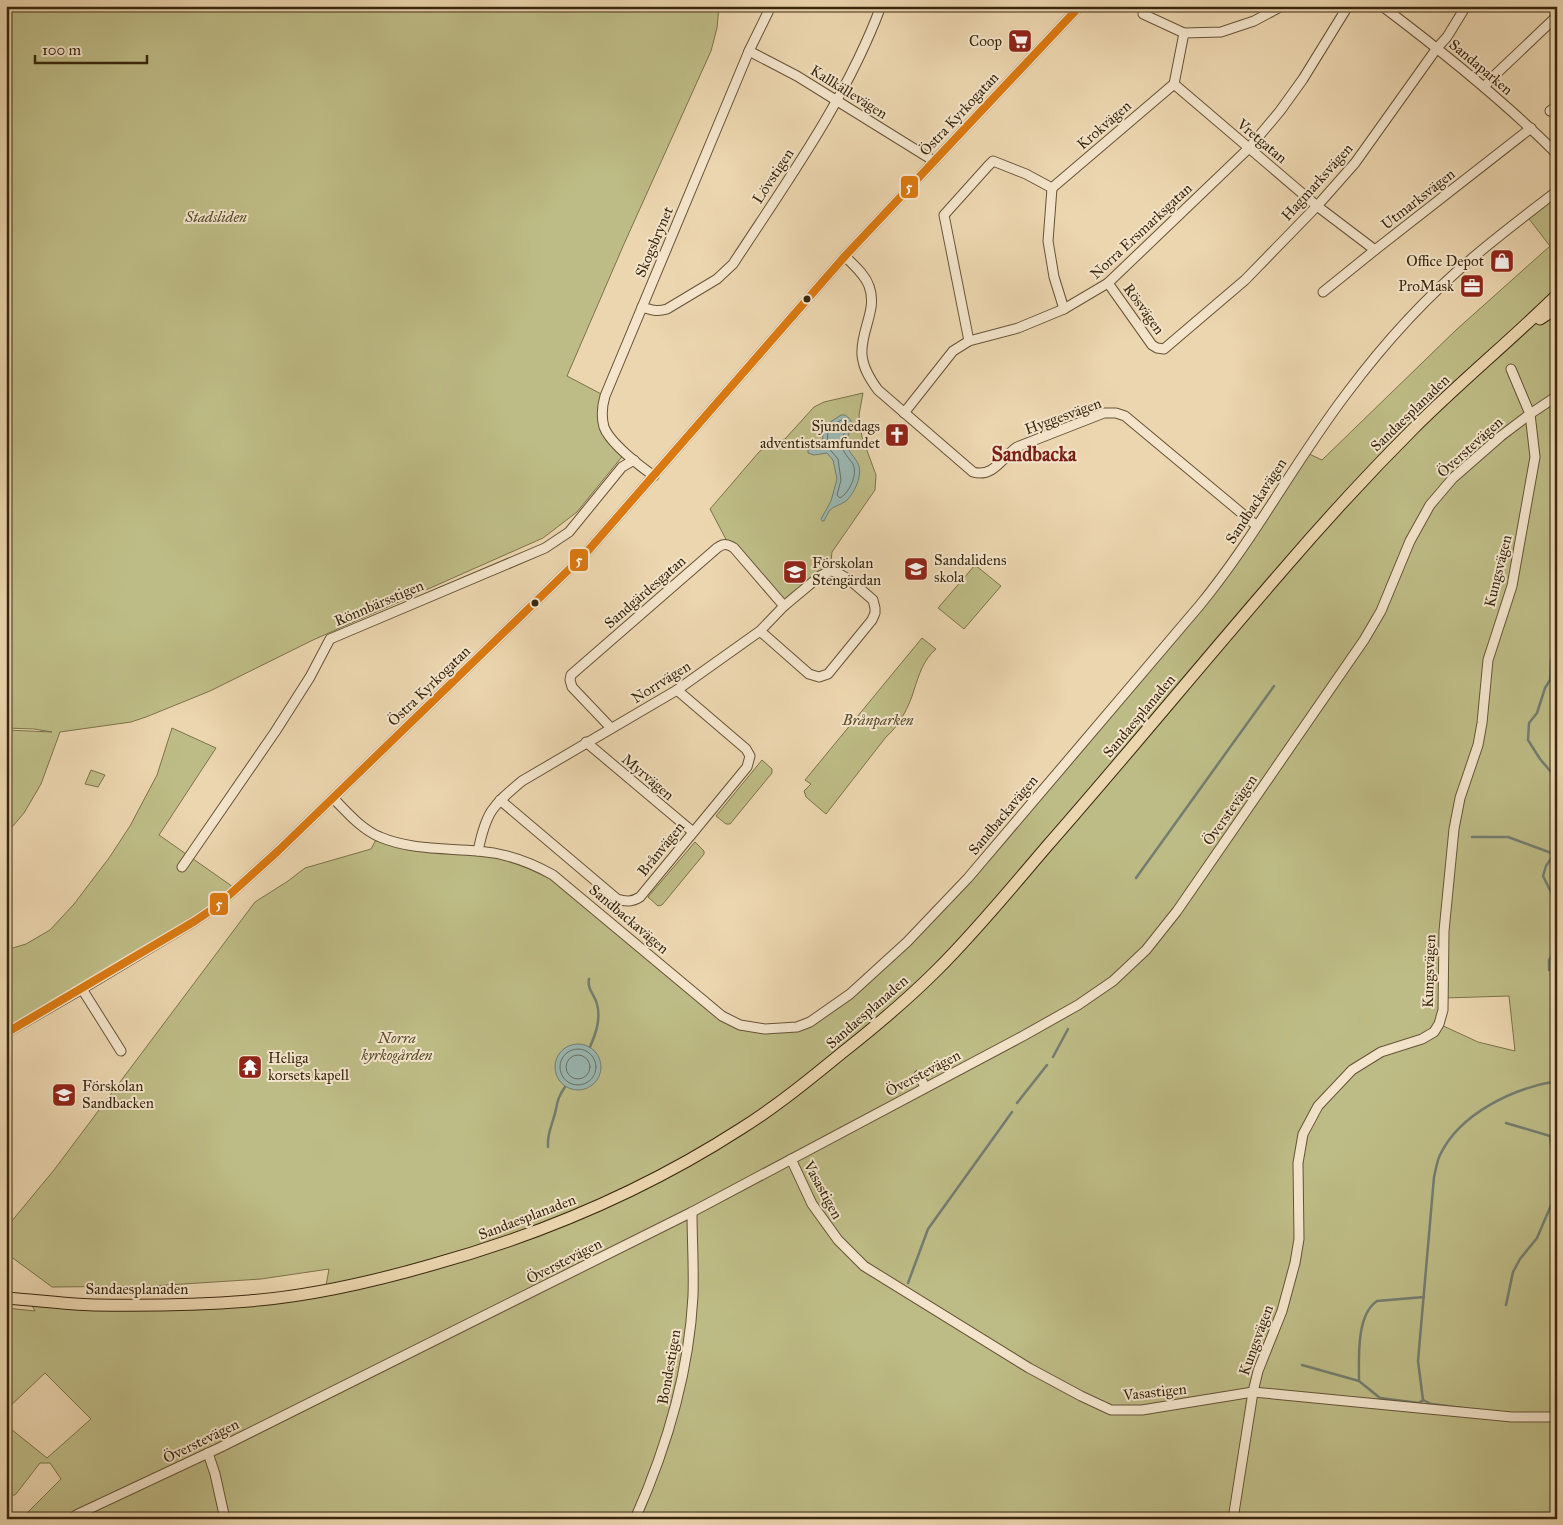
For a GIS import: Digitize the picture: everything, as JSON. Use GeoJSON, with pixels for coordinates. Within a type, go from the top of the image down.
{"type":"FeatureCollection","features":[{"type":"Feature","properties":{"kind":"main road","name":"Sandaesplanaden"},"geometry":{"type":"LineString","coordinates":[[6,1298],[90,1305],[252,1301],[325,1291],[390,1277],[478,1252],[608,1202],[673,1169],[743,1128],[810,1079],[886,1017],[938,968],[1060,832],[1284,568],[1359,484],[1416,426],[1557,295]]}},
{"type":"Feature","properties":{"kind":"main road","name":"Sandaesplanaden"},"geometry":{"type":"LineString","coordinates":[[1516,335],[1557,308]]}},
{"type":"Feature","properties":{"kind":"street","name":"Skogsbrynet"},"geometry":{"type":"LineString","coordinates":[[654,476],[609,436],[604,428],[602,408],[604,396],[749,51],[771,6]]}},
{"type":"Feature","properties":{"kind":"street","name":"Lövstigen"},"geometry":{"type":"LineString","coordinates":[[642,307],[660,312],[667,309],[726,272],[733,264],[838,101],[868,41],[881,6]]}},
{"type":"Feature","properties":{"kind":"street","name":"Östra Kyrkogatan"},"geometry":{"type":"LineString","coordinates":[[6,1033],[174,935],[217,906],[278,851],[572,567],[611,526],[845,256],[1080,6]]}},
{"type":"Feature","properties":{"kind":"street"},"geometry":{"type":"LineString","coordinates":[[1143,14],[1184,33],[1221,32],[1254,21],[1282,6]]}},
{"type":"Feature","properties":{"kind":"street","name":"Norra Ersmarksgatan"},"geometry":{"type":"LineString","coordinates":[[904,413],[953,351],[969,341],[1018,328],[1064,309],[1108,283],[1249,148],[1280,111],[1303,79],[1348,6]]}},
{"type":"Feature","properties":{"kind":"street","name":"Sandaparken"},"geometry":{"type":"LineString","coordinates":[[1382,6],[1484,87],[1531,128],[1557,154]]}},
{"type":"Feature","properties":{"kind":"street","name":"Hagmarksvägen"},"geometry":{"type":"LineString","coordinates":[[1159,348],[1164,348],[1244,280],[1317,206],[1355,163],[1437,48],[1447,37],[1466,6]]}},
{"type":"Feature","properties":{"kind":"street"},"geometry":{"type":"LineString","coordinates":[[1484,87],[1557,16]]}},
{"type":"Feature","properties":{"kind":"street"},"geometry":{"type":"LineString","coordinates":[[1174,84],[1184,33]]}},
{"type":"Feature","properties":{"kind":"street","name":"Kallkällevägen"},"geometry":{"type":"LineString","coordinates":[[749,51],[797,76],[934,161]]}},
{"type":"Feature","properties":{"kind":"street","name":"Vretgatan"},"geometry":{"type":"LineString","coordinates":[[1174,84],[1317,206],[1375,250]]}},
{"type":"Feature","properties":{"kind":"street","name":"Krokvägen"},"geometry":{"type":"LineString","coordinates":[[1052,188],[1174,84]]}},
{"type":"Feature","properties":{"kind":"street","name":"Utmarksvägen"},"geometry":{"type":"LineString","coordinates":[[1323,292],[1531,128]]}},
{"type":"Feature","properties":{"kind":"street"},"geometry":{"type":"LineString","coordinates":[[969,341],[944,215],[993,161],[1026,174],[1052,188],[1048,241],[1054,277],[1064,309]]}},
{"type":"Feature","properties":{"kind":"street","name":"Sandbackavägen"},"geometry":{"type":"LineString","coordinates":[[333,798],[363,826],[378,836],[407,845],[478,851],[508,856],[534,864],[553,875],[722,1016],[740,1025],[765,1029],[782,1029],[810,1022],[850,994],[891,958],[968,878],[1220,581],[1317,434],[1347,393],[1398,330],[1441,286],[1476,254],[1557,191]]}},
{"type":"Feature","properties":{"kind":"street","name":"Hyggesvägen"},"geometry":{"type":"LineString","coordinates":[[845,256],[864,276],[870,287],[872,299],[871,313],[863,342],[862,354],[866,371],[878,390],[973,472],[980,474],[988,473],[1017,447],[1104,413],[1116,412],[1125,416],[1257,526]]}},
{"type":"Feature","properties":{"kind":"street","name":"Rösvägen"},"geometry":{"type":"LineString","coordinates":[[1108,283],[1152,345],[1159,348]]}},
{"type":"Feature","properties":{"kind":"street","name":"Kungsvägen"},"geometry":{"type":"LineString","coordinates":[[1233,1519],[1258,1371],[1282,1311],[1295,1263],[1299,1240],[1298,1163],[1303,1134],[1318,1106],[1352,1070],[1381,1052],[1422,1039],[1434,1032],[1444,1010],[1444,930],[1454,829],[1460,798],[1478,745],[1488,660],[1512,586],[1534,457],[1530,414],[1511,369]]}},
{"type":"Feature","properties":{"kind":"street","name":"Överstevägen"},"geometry":{"type":"LineString","coordinates":[[76,1515],[208,1454],[692,1212],[1023,1036],[1113,981],[1146,950],[1177,912],[1364,640],[1382,611],[1410,541],[1430,505],[1452,478],[1530,414],[1557,396]]}},
{"type":"Feature","properties":{"kind":"street","name":"Rönnbärsstigen"},"geometry":{"type":"LineString","coordinates":[[182,866],[275,732],[310,677],[330,640],[545,548],[569,532],[622,467],[634,460]]}},
{"type":"Feature","properties":{"kind":"street","name":"Sandgärdesgatan"},"geometry":{"type":"LineString","coordinates":[[612,728],[572,687],[571,675],[722,544],[734,548],[784,606]]}},
{"type":"Feature","properties":{"kind":"street","name":"Norrvägen"},"geometry":{"type":"LineString","coordinates":[[478,851],[491,809],[522,781],[677,690],[760,631],[784,606],[820,576],[830,571],[836,572],[850,580],[873,600],[875,608],[872,620],[828,674],[819,677],[809,674],[760,631]]}},
{"type":"Feature","properties":{"kind":"street","name":"Brånvägen"},"geometry":{"type":"LineString","coordinates":[[500,800],[617,899],[633,902],[640,897],[747,767],[750,756],[746,750],[677,690]]}},
{"type":"Feature","properties":{"kind":"street","name":"Myrvägen"},"geometry":{"type":"LineString","coordinates":[[586,742],[693,832]]}},
{"type":"Feature","properties":{"kind":"street"},"geometry":{"type":"LineString","coordinates":[[82,990],[121,1051]]}},
{"type":"Feature","properties":{"kind":"street"},"geometry":{"type":"LineString","coordinates":[[919,1075],[925,1087]]}},
{"type":"Feature","properties":{"kind":"street","name":"Vasastigen"},"geometry":{"type":"LineString","coordinates":[[791,1159],[812,1204],[838,1240],[864,1266],[1029,1368],[1111,1410],[1142,1410],[1253,1392],[1512,1417],[1557,1417]]}},
{"type":"Feature","properties":{"kind":"street","name":"Bondestigen"},"geometry":{"type":"LineString","coordinates":[[635,1519],[653,1479],[668,1438],[682,1384],[689,1340],[693,1295],[692,1212]]}},
{"type":"Feature","properties":{"kind":"street"},"geometry":{"type":"LineString","coordinates":[[208,1454],[215,1474],[225,1519]]}},
{"type":"Feature","properties":{"kind":"green space","name":"Stadsliden"},"geometry":{"type":"Polygon","coordinates":[[[6,6],[719,6],[717,28],[711,51],[567,376],[605,396],[602,417],[625,453],[577,512],[543,538],[313,640],[210,691],[131,722],[60,732],[41,784],[24,813],[6,834],[6,730],[52,732],[6,728],[6,6]]]}},
{"type":"Feature","properties":{"kind":"green space","name":"Norra kyrkogården"},"geometry":{"type":"Polygon","coordinates":[[[1557,191],[1557,1519],[21,1519],[61,1479],[50,1463],[40,1463],[16,1494],[6,1499],[6,1425],[47,1458],[91,1419],[45,1373],[6,1410],[6,1308],[35,1311],[29,1300],[183,1304],[325,1291],[329,1269],[261,1279],[152,1286],[52,1287],[6,1253],[6,1228],[54,1170],[255,902],[305,868],[371,849],[378,836],[534,865],[722,1016],[765,1029],[810,1022],[907,942],[1200,605],[1305,452],[1322,460],[1456,330],[1550,246],[1526,215],[1557,191]],[[1509,996],[1444,998],[1439,1024],[1478,1042],[1515,1051],[1509,996]]]}},
{"type":"Feature","properties":{"kind":"green space"},"geometry":{"type":"Polygon","coordinates":[[[863,393],[859,415],[862,437],[876,475],[875,490],[832,552],[830,571],[784,606],[729,545],[710,509],[759,452],[771,443],[785,439],[814,407],[824,402],[863,393]]]}},
{"type":"Feature","properties":{"kind":"green space"},"geometry":{"type":"Polygon","coordinates":[[[975,565],[1001,586],[964,629],[938,608],[975,565]]]}},
{"type":"Feature","properties":{"kind":"green space","name":"Brånparken"},"geometry":{"type":"Polygon","coordinates":[[[922,638],[936,649],[922,668],[903,716],[826,814],[806,797],[804,791],[811,784],[805,780],[922,638]]]}},
{"type":"Feature","properties":{"kind":"green space"},"geometry":{"type":"Polygon","coordinates":[[[172,728],[216,748],[159,835],[236,889],[217,906],[6,1033],[6,950],[26,944],[50,930],[74,904],[109,858],[130,826],[157,775],[172,728]]]}},
{"type":"Feature","properties":{"kind":"green space"},"geometry":{"type":"Polygon","coordinates":[[[762,760],[772,769],[772,773],[730,824],[726,824],[716,816],[762,760]]]}},
{"type":"Feature","properties":{"kind":"green space"},"geometry":{"type":"Polygon","coordinates":[[[91,770],[105,775],[98,787],[85,784],[91,770]]]}},
{"type":"Feature","properties":{"kind":"green space"},"geometry":{"type":"Polygon","coordinates":[[[695,842],[704,851],[704,854],[662,905],[658,906],[648,897],[695,842]]]}},
{"type":"Feature","properties":{"kind":"water"},"geometry":{"type":"Polygon","coordinates":[[[841,415],[845,415],[851,421],[852,425],[847,438],[847,445],[860,470],[857,485],[849,498],[831,509],[824,521],[822,521],[821,519],[831,501],[837,479],[833,460],[827,453],[814,455],[808,453],[808,450],[822,444],[824,426],[841,415]]]}},
{"type":"Feature","properties":{"kind":"water"},"geometry":{"type":"Polygon","coordinates":[[[583,1044],[595,1050],[600,1058],[600,1076],[595,1084],[587,1089],[573,1090],[561,1084],[556,1076],[555,1062],[561,1050],[569,1045],[583,1044]]]}},
{"type":"Feature","properties":{"kind":"waterway"},"geometry":{"type":"LineString","coordinates":[[1557,649],[1554,651],[1551,660],[1550,680],[1545,688],[1537,713],[1529,723],[1528,740],[1540,759],[1557,779]]}},
{"type":"Feature","properties":{"kind":"waterway"},"geometry":{"type":"LineString","coordinates":[[1136,878],[1274,686]]}},
{"type":"Feature","properties":{"kind":"waterway"},"geometry":{"type":"LineString","coordinates":[[1472,837],[1508,837],[1554,854]]}},
{"type":"Feature","properties":{"kind":"waterway"},"geometry":{"type":"LineString","coordinates":[[1557,850],[1546,866],[1543,876],[1557,904]]}},
{"type":"Feature","properties":{"kind":"waterway"},"geometry":{"type":"LineString","coordinates":[[1549,970],[1549,960],[1557,949]]}},
{"type":"Feature","properties":{"kind":"waterway"},"geometry":{"type":"LineString","coordinates":[[589,979],[589,986],[598,1010],[596,1031],[590,1047]]}},
{"type":"Feature","properties":{"kind":"waterway"},"geometry":{"type":"LineString","coordinates":[[1053,1057],[1068,1029]]}},
{"type":"Feature","properties":{"kind":"waterway"},"geometry":{"type":"LineString","coordinates":[[1017,1103],[1047,1065]]}},
{"type":"Feature","properties":{"kind":"waterway"},"geometry":{"type":"LineString","coordinates":[[1462,1408],[1431,1404],[1423,1400],[1418,1361],[1434,1177],[1438,1160],[1449,1140],[1474,1115],[1506,1096],[1540,1084],[1557,1081]]}},
{"type":"Feature","properties":{"kind":"waterway"},"geometry":{"type":"LineString","coordinates":[[548,1147],[549,1133],[558,1100],[565,1087]]}},
{"type":"Feature","properties":{"kind":"waterway"},"geometry":{"type":"LineString","coordinates":[[908,1283],[928,1229],[1012,1112]]}},
{"type":"Feature","properties":{"kind":"waterway"},"geometry":{"type":"LineString","coordinates":[[1506,1123],[1550,1136],[1557,1187],[1537,1238],[1520,1259],[1513,1272],[1506,1305]]}},
{"type":"Feature","properties":{"kind":"waterway"},"geometry":{"type":"LineString","coordinates":[[1423,1400],[1419,1403],[1380,1398],[1359,1381],[1359,1361],[1362,1326],[1365,1316],[1377,1301],[1424,1297]]}},
{"type":"Feature","properties":{"kind":"waterway"},"geometry":{"type":"LineString","coordinates":[[1302,1365],[1359,1381]]}},
{"type":"Feature","properties":{"kind":"transit line","name":"5"},"geometry":{"type":"LineString","coordinates":[[6,1033],[195,921],[217,906],[278,851],[586,553],[845,256],[1080,6]]}},
{"type":"Feature","properties":{"kind":"place","name":"Coop"},"geometry":{"type":"Point","coordinates":[1020,41]}},
{"type":"Feature","properties":{"kind":"place","name":"Office Depot"},"geometry":{"type":"Point","coordinates":[1502,261]}},
{"type":"Feature","properties":{"kind":"place","name":"ProMask"},"geometry":{"type":"Point","coordinates":[1472,286]}},
{"type":"Feature","properties":{"kind":"place","name":"Sjundedags adventistsamfundet"},"geometry":{"type":"Point","coordinates":[897,435]}},
{"type":"Feature","properties":{"kind":"place","name":"Sandalidens skola"},"geometry":{"type":"Point","coordinates":[916,569]}},
{"type":"Feature","properties":{"kind":"place","name":"Förskolan Stengärdan"},"geometry":{"type":"Point","coordinates":[795,572]}},
{"type":"Feature","properties":{"kind":"place","name":"Heliga korsets kapell"},"geometry":{"type":"Point","coordinates":[250,1067]}},
{"type":"Feature","properties":{"kind":"place","name":"Förskolan Sandbacken"},"geometry":{"type":"Point","coordinates":[64,1095]}},
{"type":"Feature","properties":{"kind":"district","name":"Sandbacka"},"geometry":{"type":"Point","coordinates":[1034,454]}}]}
